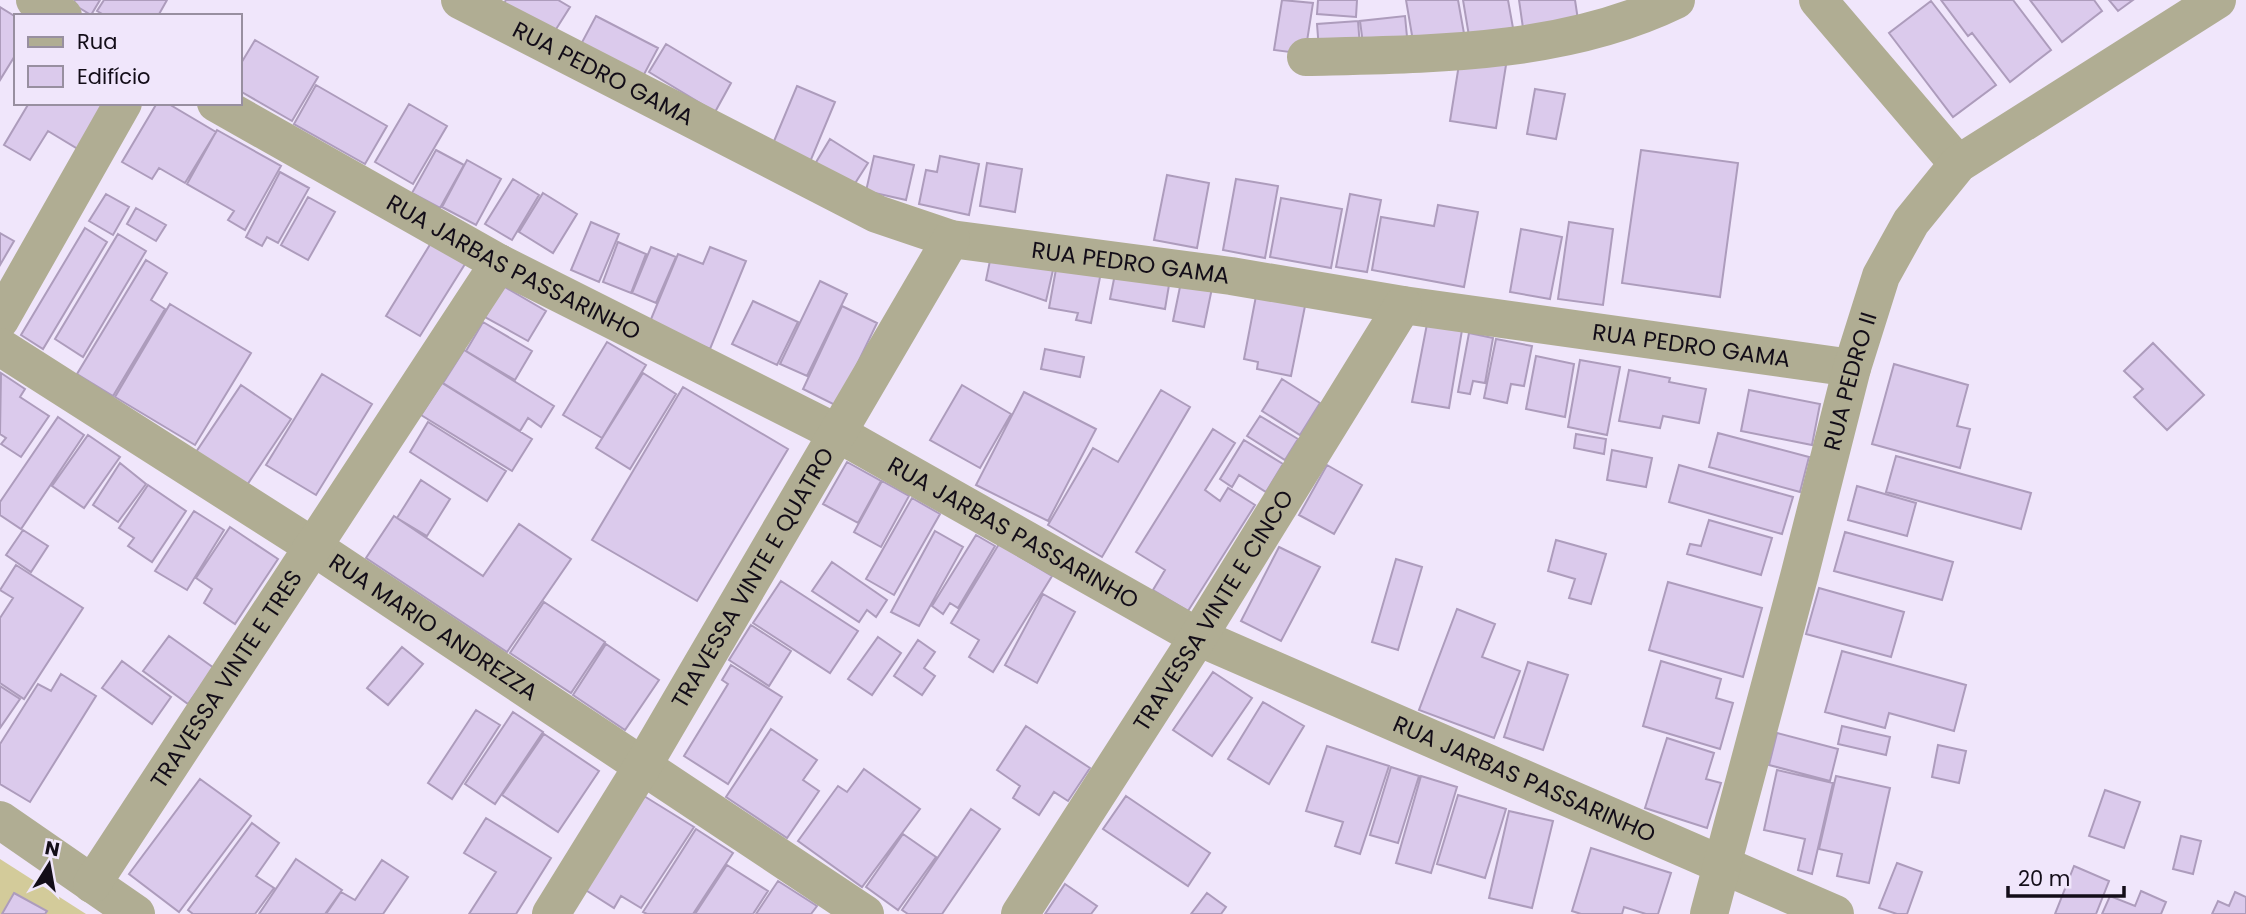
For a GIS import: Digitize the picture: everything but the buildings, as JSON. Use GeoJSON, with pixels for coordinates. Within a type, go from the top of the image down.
{"type":"FeatureCollection","features":[{"type":"Feature","properties":{"kind":"street"},"geometry":{"type":"LineString","coordinates":[[36,0],[60,14]]}},
{"type":"Feature","properties":{"kind":"street","name":"RUA PEDRO GAMA"},"geometry":{"type":"LineString","coordinates":[[460,0],[877,214],[951,239],[1231,276],[1403,305],[1852,368]]}},
{"type":"Feature","properties":{"kind":"street"},"geometry":{"type":"LineString","coordinates":[[1306,57],[1414,54],[1502,47],[1584,32],[1652,12],[1676,0]]}},
{"type":"Feature","properties":{"kind":"street"},"geometry":{"type":"LineString","coordinates":[[1818,0],[1958,164]]}},
{"type":"Feature","properties":{"kind":"street","name":"RUA PEDRO II"},"geometry":{"type":"LineString","coordinates":[[1709,914],[1852,368],[1881,276],[1911,222],[1958,164],[2217,0]]}},
{"type":"Feature","properties":{"kind":"street"},"geometry":{"type":"LineString","coordinates":[[0,320],[122,105]]}},
{"type":"Feature","properties":{"kind":"street","name":"RUA JARBAS PASSARINHO"},"geometry":{"type":"LineString","coordinates":[[220,105],[499,263],[839,433],[1198,637],[1723,863],[1835,914]]}},
{"type":"Feature","properties":{"kind":"street","name":"TRAVESSA VINTE E QUATRO"},"geometry":{"type":"LineString","coordinates":[[551,914],[642,766],[951,239]]}},
{"type":"Feature","properties":{"kind":"street","name":"TRAVESSA VINTE E TRES"},"geometry":{"type":"LineString","coordinates":[[92,884],[499,263]]}},
{"type":"Feature","properties":{"kind":"street","name":"TRAVESSA VINTE E CINCO"},"geometry":{"type":"LineString","coordinates":[[1020,914],[1198,637],[1403,305]]}},
{"type":"Feature","properties":{"kind":"street","name":"RUA MARIO ANDREZZA"},"geometry":{"type":"LineString","coordinates":[[0,347],[312,546],[864,914]]}},
{"type":"Feature","properties":{"kind":"street"},"geometry":{"type":"LineString","coordinates":[[0,820],[136,914]]}},
{"type":"Feature","properties":{"kind":"shaded area"},"geometry":{"type":"Polygon","coordinates":[[[0,859],[86,914],[0,914],[0,859]]]}}]}
